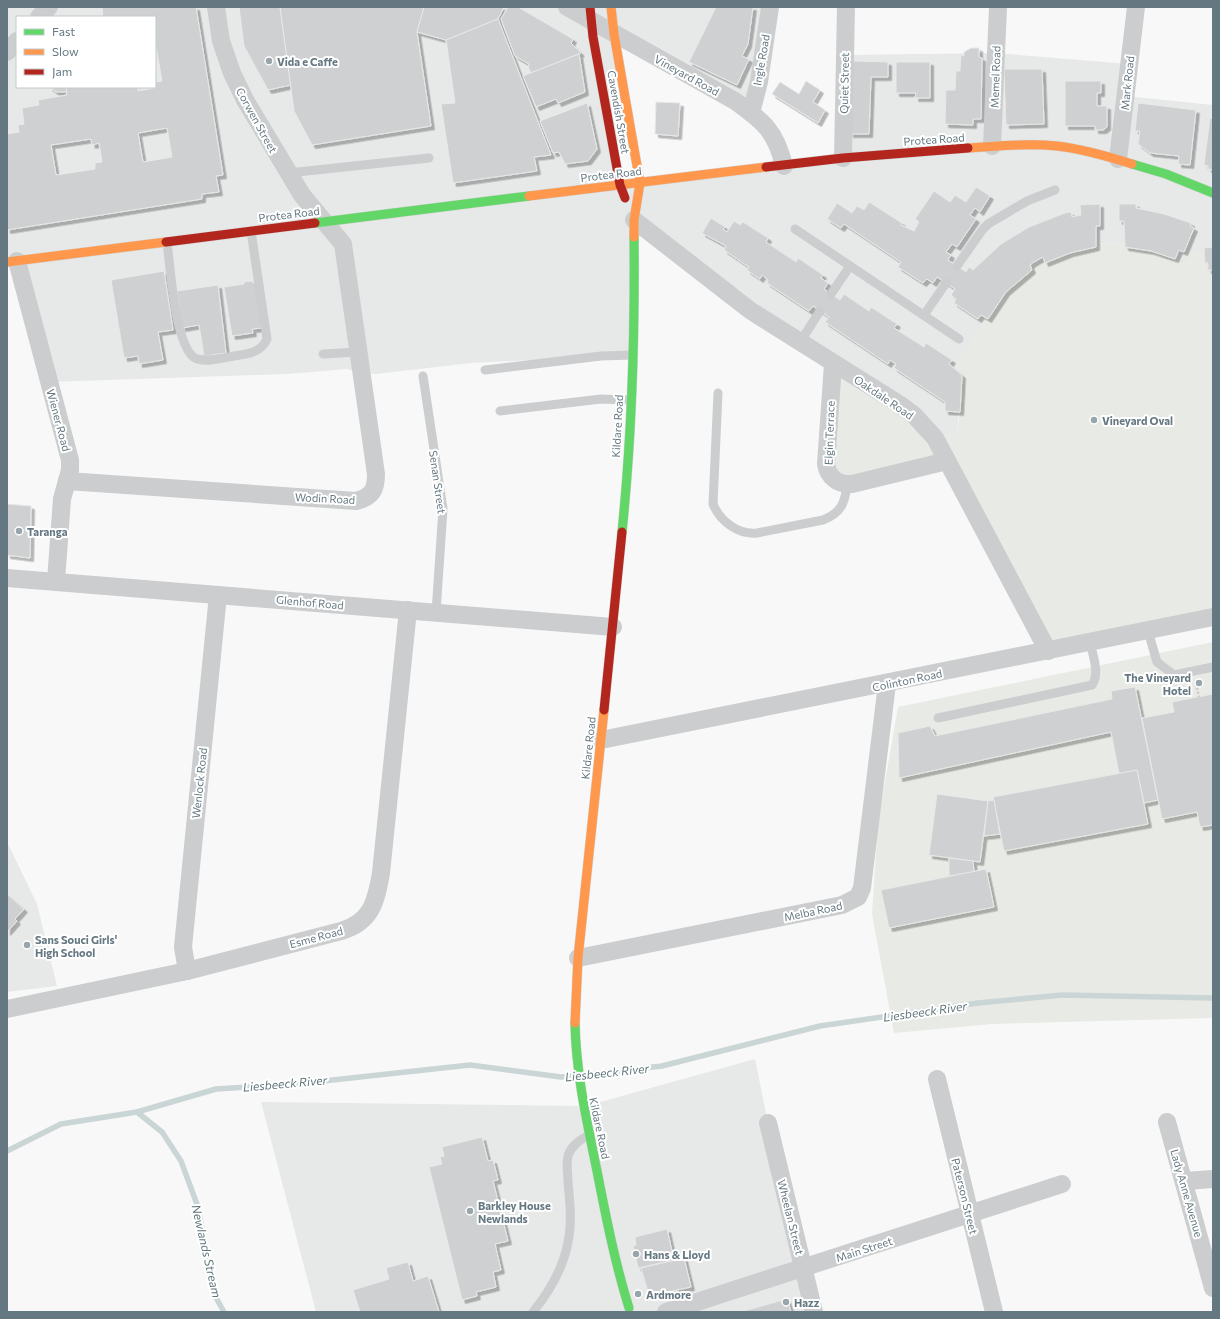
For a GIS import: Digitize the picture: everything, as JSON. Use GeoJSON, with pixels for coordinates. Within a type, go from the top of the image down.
{"type":"FeatureCollection","features":[{"type":"Feature","properties":{"kind":"street"},"geometry":{"type":"LineString","coordinates":[[40,16],[49,7]]}},
{"type":"Feature","properties":{"kind":"street","name":"Corwen Street"},"geometry":{"type":"LineString","coordinates":[[216,7],[221,41],[232,73],[245,100],[302,195],[324,222]]}},
{"type":"Feature","properties":{"kind":"street","name":"Vineyard Road"},"geometry":{"type":"LineString","coordinates":[[567,7],[591,14],[614,34],[735,101],[752,113],[768,129],[778,144],[784,166]]}},
{"type":"Feature","properties":{"kind":"street","name":"Cavendish Street"},"geometry":{"type":"LineString","coordinates":[[611,7],[614,34],[640,183],[634,220]]}},
{"type":"Feature","properties":{"kind":"street","name":"Ingle Road"},"geometry":{"type":"LineString","coordinates":[[752,113],[770,7]]}},
{"type":"Feature","properties":{"kind":"street","name":"Quiet Street"},"geometry":{"type":"LineString","coordinates":[[843,158],[846,7]]}},
{"type":"Feature","properties":{"kind":"street","name":"Memel Road"},"geometry":{"type":"LineString","coordinates":[[992,146],[998,7]]}},
{"type":"Feature","properties":{"kind":"street","name":"Mark Road"},"geometry":{"type":"LineString","coordinates":[[1118,159],[1136,7]]}},
{"type":"Feature","properties":{"kind":"street","name":"Cavendish Street"},"geometry":{"type":"LineString","coordinates":[[591,14],[593,37],[620,185],[634,220]]}},
{"type":"Feature","properties":{"kind":"street"},"geometry":{"type":"LineString","coordinates":[[7,52],[16,42]]}},
{"type":"Feature","properties":{"kind":"street","name":"Protea Road"},"geometry":{"type":"LineString","coordinates":[[12,262],[167,241],[843,158],[992,146],[1056,146],[1096,152],[1173,176],[1213,193]]}},
{"type":"Feature","properties":{"kind":"street","name":"Oakdale Road"},"geometry":{"type":"LineString","coordinates":[[634,220],[719,288],[752,311],[833,364],[884,394],[914,415],[936,438],[1048,651]]}},
{"type":"Feature","properties":{"kind":"street","name":"Kildare Road"},"geometry":{"type":"LineString","coordinates":[[632,1310],[618,1274],[580,1088],[576,1055],[575,1014],[578,958],[614,627],[627,486],[636,262],[634,220]]}},
{"type":"Feature","properties":{"kind":"street","name":"Wodin Road"},"geometry":{"type":"LineString","coordinates":[[67,481],[356,501],[362,499],[374,490],[376,474],[343,244],[324,222]]}},
{"type":"Feature","properties":{"kind":"street","name":"Wiener Road"},"geometry":{"type":"LineString","coordinates":[[12,262],[70,460],[67,481],[62,499],[56,582]]}},
{"type":"Feature","properties":{"kind":"street","name":"Elgin Terrace"},"geometry":{"type":"LineString","coordinates":[[833,364],[826,464],[831,477],[840,483],[847,485]]}},
{"type":"Feature","properties":{"kind":"street"},"geometry":{"type":"LineString","coordinates":[[847,485],[947,461]]}},
{"type":"Feature","properties":{"kind":"street","name":"Glenhof Road"},"geometry":{"type":"LineString","coordinates":[[7,578],[614,627]]}},
{"type":"Feature","properties":{"kind":"street","name":"Wenlock Road"},"geometry":{"type":"LineString","coordinates":[[187,971],[183,946],[218,594]]}},
{"type":"Feature","properties":{"kind":"street","name":"Esme Road"},"geometry":{"type":"LineString","coordinates":[[7,1008],[187,971],[348,929],[359,923],[373,907],[381,873],[408,610]]}},
{"type":"Feature","properties":{"kind":"street","name":"Colinton Road"},"geometry":{"type":"LineString","coordinates":[[601,740],[887,684],[1213,617]]}},
{"type":"Feature","properties":{"kind":"street","name":"Melba Road"},"geometry":{"type":"LineString","coordinates":[[578,958],[842,905],[858,897],[862,888],[887,684]]}},
{"type":"Feature","properties":{"kind":"street","name":"Paterson Street"},"geometry":{"type":"LineString","coordinates":[[937,1079],[994,1312]]}},
{"type":"Feature","properties":{"kind":"street","name":"Lady Anne Avenue"},"geometry":{"type":"LineString","coordinates":[[1167,1122],[1185,1181],[1213,1288]]}},
{"type":"Feature","properties":{"kind":"street","name":"Wheelan Street"},"geometry":{"type":"LineString","coordinates":[[768,1123],[814,1312]]}},
{"type":"Feature","properties":{"kind":"street"},"geometry":{"type":"LineString","coordinates":[[1185,1181],[1213,1179]]}},
{"type":"Feature","properties":{"kind":"street","name":"Main Street"},"geometry":{"type":"LineString","coordinates":[[666,1312],[804,1269],[1062,1184]]}},
{"type":"Feature","properties":{"kind":"street","name":"Kildare Road"},"geometry":{"type":"LineString","coordinates":[[616,1297],[618,1274]]}},
{"type":"Feature","properties":{"kind":"street"},"geometry":{"type":"LineString","coordinates":[[618,1309],[632,1310]]}},
{"type":"Feature","properties":{"kind":"lane"},"geometry":{"type":"LineString","coordinates":[[288,173],[429,158]]}},
{"type":"Feature","properties":{"kind":"lane"},"geometry":{"type":"LineString","coordinates":[[957,266],[988,224],[1027,201],[1055,190]]}},
{"type":"Feature","properties":{"kind":"lane"},"geometry":{"type":"LineString","coordinates":[[795,230],[958,338]]}},
{"type":"Feature","properties":{"kind":"lane"},"geometry":{"type":"LineString","coordinates":[[167,241],[173,293],[183,342],[188,352],[195,358],[202,360],[223,358],[256,352],[265,344],[267,339],[251,231]]}},
{"type":"Feature","properties":{"kind":"lane"},"geometry":{"type":"LineString","coordinates":[[831,294],[850,266]]}},
{"type":"Feature","properties":{"kind":"lane"},"geometry":{"type":"LineString","coordinates":[[924,315],[946,283]]}},
{"type":"Feature","properties":{"kind":"lane"},"geometry":{"type":"LineString","coordinates":[[800,342],[820,311]]}},
{"type":"Feature","properties":{"kind":"lane"},"geometry":{"type":"LineString","coordinates":[[323,354],[358,352]]}},
{"type":"Feature","properties":{"kind":"lane"},"geometry":{"type":"LineString","coordinates":[[485,370],[601,356],[633,355]]}},
{"type":"Feature","properties":{"kind":"lane","name":"Senan Street"},"geometry":{"type":"LineString","coordinates":[[423,376],[443,509],[436,612]]}},
{"type":"Feature","properties":{"kind":"lane"},"geometry":{"type":"LineString","coordinates":[[718,393],[713,504],[716,512],[734,528],[749,534],[823,520],[834,516],[841,508],[845,500],[847,485]]}},
{"type":"Feature","properties":{"kind":"lane"},"geometry":{"type":"LineString","coordinates":[[500,411],[601,399],[630,400]]}},
{"type":"Feature","properties":{"kind":"lane"},"geometry":{"type":"LineString","coordinates":[[1148,631],[1157,662],[1174,675],[1213,667]]}},
{"type":"Feature","properties":{"kind":"lane"},"geometry":{"type":"LineString","coordinates":[[938,718],[1092,685],[1095,680],[1096,670],[1090,642]]}},
{"type":"Feature","properties":{"kind":"lane"},"geometry":{"type":"LineString","coordinates":[[533,1312],[553,1286],[564,1261],[569,1241],[570,1205],[566,1170],[568,1155],[580,1140],[590,1135]]}},
{"type":"Feature","properties":{"kind":"shaded area"},"geometry":{"type":"Polygon","coordinates":[[[7,7],[770,7],[751,113],[614,34],[620,185],[843,158],[845,55],[996,53],[1129,64],[1126,96],[1213,105],[1213,270],[1185,264],[1125,247],[1124,243],[1096,244],[1096,247],[1043,258],[1034,262],[1030,265],[1032,270],[1006,292],[954,370],[962,375],[957,434],[935,438],[635,220],[633,355],[471,363],[376,374],[361,373],[347,369],[288,374],[49,382],[17,261],[7,262],[7,7]]]}},
{"type":"Feature","properties":{"kind":"shaded area","name":"Vineyard Oval"},"geometry":{"type":"Polygon","coordinates":[[[1124,243],[1125,247],[1156,252],[1185,264],[1190,252],[1204,251],[1205,263],[1208,263],[1208,270],[1213,270],[1213,617],[1048,651],[947,461],[852,484],[826,464],[833,364],[935,438],[957,434],[961,402],[954,370],[1006,292],[1032,270],[1030,265],[1043,257],[1096,247],[1096,244],[1124,243]]]}},
{"type":"Feature","properties":{"kind":"shaded area"},"geometry":{"type":"Polygon","coordinates":[[[1213,642],[1213,1018],[992,1024],[894,1033],[872,914],[878,822],[898,707],[1213,642]]]}},
{"type":"Feature","properties":{"kind":"shaded area","name":"Sans Souci Girls' High School"},"geometry":{"type":"Polygon","coordinates":[[[7,842],[37,904],[57,986],[7,992],[7,842]]]}},
{"type":"Feature","properties":{"kind":"shaded area"},"geometry":{"type":"Polygon","coordinates":[[[755,1059],[768,1123],[814,1312],[316,1312],[261,1102],[586,1106],[755,1059]]]}},
{"type":"Feature","properties":{"kind":"building"},"geometry":{"type":"Polygon","coordinates":[[[102,7],[196,7],[223,175],[216,176],[219,192],[202,194],[202,199],[7,230],[7,134],[19,132],[18,125],[24,124],[22,108],[39,105],[38,100],[67,95],[66,88],[138,88],[138,91],[156,88],[156,82],[162,81],[156,47],[156,16],[103,16],[102,7]],[[167,128],[138,133],[143,162],[172,157],[167,128]],[[91,139],[51,145],[56,175],[95,169],[95,163],[102,162],[99,143],[92,145],[91,139]]]}},
{"type":"Feature","properties":{"kind":"building"},"geometry":{"type":"Polygon","coordinates":[[[239,7],[280,7],[291,85],[268,90],[244,46],[239,7]]]}},
{"type":"Feature","properties":{"kind":"building"},"geometry":{"type":"Polygon","coordinates":[[[280,7],[424,7],[417,32],[431,126],[312,145],[294,111],[280,7]]]}},
{"type":"Feature","properties":{"kind":"building"},"geometry":{"type":"Polygon","coordinates":[[[424,7],[504,7],[498,19],[446,40],[417,32],[424,7]]]}},
{"type":"Feature","properties":{"kind":"building"},"geometry":{"type":"Polygon","coordinates":[[[508,7],[518,7],[573,39],[571,43],[581,53],[531,73],[528,67],[529,64],[515,56],[501,19],[508,7]]]}},
{"type":"Feature","properties":{"kind":"building"},"geometry":{"type":"Polygon","coordinates":[[[716,7],[753,7],[748,44],[742,56],[749,59],[737,85],[689,62],[716,7]]]}},
{"type":"Feature","properties":{"kind":"building"},"geometry":{"type":"Polygon","coordinates":[[[498,19],[551,155],[534,157],[537,171],[453,183],[441,104],[455,103],[446,40],[498,19]]]}},
{"type":"Feature","properties":{"kind":"building"},"geometry":{"type":"Polygon","coordinates":[[[971,48],[979,48],[979,57],[982,58],[981,119],[973,119],[973,125],[945,124],[946,90],[955,90],[956,71],[960,71],[961,55],[964,56],[964,52],[971,48]]]}},
{"type":"Feature","properties":{"kind":"building"},"geometry":{"type":"Polygon","coordinates":[[[579,54],[585,92],[558,103],[556,99],[536,107],[523,76],[579,54]]]}},
{"type":"Feature","properties":{"kind":"building"},"geometry":{"type":"Polygon","coordinates":[[[851,61],[888,62],[888,77],[871,77],[869,134],[850,134],[851,61]]]}},
{"type":"Feature","properties":{"kind":"building"},"geometry":{"type":"Polygon","coordinates":[[[896,62],[930,62],[930,98],[915,98],[916,93],[896,93],[896,62]]]}},
{"type":"Feature","properties":{"kind":"building"},"geometry":{"type":"Polygon","coordinates":[[[1004,69],[1042,69],[1044,124],[1006,125],[1004,69]]]}},
{"type":"Feature","properties":{"kind":"building"},"geometry":{"type":"Polygon","coordinates":[[[806,81],[820,90],[813,102],[825,110],[818,123],[772,94],[780,82],[799,94],[806,81]]]}},
{"type":"Feature","properties":{"kind":"building"},"geometry":{"type":"Polygon","coordinates":[[[1065,81],[1101,81],[1101,93],[1097,93],[1097,106],[1107,106],[1107,127],[1103,130],[1095,130],[1095,126],[1065,126],[1065,81]]]}},
{"type":"Feature","properties":{"kind":"building"},"geometry":{"type":"Polygon","coordinates":[[[50,88],[66,88],[67,92],[56,92],[50,88]]]}},
{"type":"Feature","properties":{"kind":"building"},"geometry":{"type":"Polygon","coordinates":[[[656,102],[680,103],[678,136],[655,134],[656,102]]]}},
{"type":"Feature","properties":{"kind":"building"},"geometry":{"type":"Polygon","coordinates":[[[587,103],[597,149],[588,161],[565,164],[559,152],[553,153],[540,121],[587,103]]]}},
{"type":"Feature","properties":{"kind":"building"},"geometry":{"type":"Polygon","coordinates":[[[1138,103],[1196,110],[1190,165],[1178,164],[1179,156],[1150,153],[1138,144],[1140,131],[1135,131],[1138,103]]]}},
{"type":"Feature","properties":{"kind":"building"},"geometry":{"type":"Polygon","coordinates":[[[1210,118],[1213,119],[1213,170],[1208,169],[1208,166],[1204,165],[1210,118]]]}},
{"type":"Feature","properties":{"kind":"building"},"geometry":{"type":"Polygon","coordinates":[[[976,187],[990,196],[980,212],[975,208],[970,215],[976,219],[957,247],[952,244],[946,252],[951,255],[948,260],[966,272],[969,267],[973,270],[1001,244],[1029,227],[1065,213],[1071,212],[1072,217],[1081,215],[1080,205],[1100,204],[1100,226],[1096,226],[1096,247],[1070,253],[1045,263],[1043,257],[1034,262],[1030,265],[1032,270],[1006,292],[988,319],[981,315],[978,319],[954,303],[956,299],[951,295],[955,289],[937,277],[933,283],[927,279],[923,283],[898,267],[901,262],[844,224],[841,228],[827,219],[837,203],[852,213],[857,206],[864,210],[869,202],[902,223],[901,225],[914,231],[919,222],[915,219],[934,191],[950,202],[955,195],[966,202],[976,187]]]}},
{"type":"Feature","properties":{"kind":"building"},"geometry":{"type":"Polygon","coordinates":[[[1119,204],[1136,204],[1136,208],[1164,214],[1191,223],[1190,226],[1194,228],[1184,252],[1179,250],[1175,259],[1151,251],[1125,247],[1124,221],[1119,221],[1119,204]]]}},
{"type":"Feature","properties":{"kind":"building"},"geometry":{"type":"Polygon","coordinates":[[[711,218],[725,227],[723,229],[727,232],[734,221],[740,225],[743,222],[768,238],[766,242],[796,262],[798,258],[823,275],[821,278],[828,283],[824,289],[840,300],[844,294],[869,311],[871,307],[897,324],[894,328],[924,347],[926,343],[952,360],[949,364],[962,375],[960,412],[945,411],[945,402],[894,368],[896,364],[890,360],[888,364],[825,322],[829,317],[813,306],[809,311],[767,283],[768,280],[762,275],[760,279],[747,270],[749,267],[724,250],[726,246],[702,233],[711,218]]]}},
{"type":"Feature","properties":{"kind":"building"},"geometry":{"type":"Polygon","coordinates":[[[1213,247],[1213,270],[1208,270],[1208,263],[1205,263],[1204,248],[1213,247]]]}},
{"type":"Feature","properties":{"kind":"building"},"geometry":{"type":"Polygon","coordinates":[[[164,271],[173,330],[158,332],[163,360],[139,364],[138,356],[124,358],[111,280],[164,271]]]}},
{"type":"Feature","properties":{"kind":"building"},"geometry":{"type":"Polygon","coordinates":[[[252,281],[253,283],[256,282],[262,328],[252,329],[253,333],[232,336],[224,287],[244,284],[244,282],[252,281]]]}},
{"type":"Feature","properties":{"kind":"building"},"geometry":{"type":"Polygon","coordinates":[[[218,285],[226,353],[204,356],[199,325],[182,328],[177,291],[218,285]]]}},
{"type":"Feature","properties":{"kind":"building","name":"Taranga"},"geometry":{"type":"Polygon","coordinates":[[[7,504],[31,506],[30,558],[7,555],[7,504]]]}},
{"type":"Feature","properties":{"kind":"building"},"geometry":{"type":"Polygon","coordinates":[[[1135,687],[1158,800],[1144,803],[1137,770],[1119,774],[1111,732],[899,778],[898,733],[930,726],[935,736],[1112,699],[1111,691],[1135,687]]]}},
{"type":"Feature","properties":{"kind":"building"},"geometry":{"type":"Polygon","coordinates":[[[1213,694],[1213,825],[1200,827],[1197,812],[1162,819],[1142,718],[1174,712],[1172,702],[1213,694]]]}},
{"type":"Feature","properties":{"kind":"building"},"geometry":{"type":"Polygon","coordinates":[[[1137,770],[1148,824],[1004,851],[993,797],[1137,770]]]}},
{"type":"Feature","properties":{"kind":"building"},"geometry":{"type":"Polygon","coordinates":[[[937,794],[988,801],[980,862],[929,855],[937,794]]]}},
{"type":"Feature","properties":{"kind":"building"},"geometry":{"type":"Polygon","coordinates":[[[994,800],[1000,834],[984,836],[988,801],[994,800]]]}},
{"type":"Feature","properties":{"kind":"building"},"geometry":{"type":"Polygon","coordinates":[[[949,858],[973,861],[974,872],[949,876],[949,858]]]}},
{"type":"Feature","properties":{"kind":"building"},"geometry":{"type":"Polygon","coordinates":[[[986,869],[994,907],[889,928],[881,890],[986,869]]]}},
{"type":"Feature","properties":{"kind":"building"},"geometry":{"type":"Polygon","coordinates":[[[7,894],[24,909],[15,919],[17,921],[7,932],[7,894]]]}},
{"type":"Feature","properties":{"kind":"building","name":"Barkley House Newlands"},"geometry":{"type":"Polygon","coordinates":[[[482,1137],[488,1161],[493,1160],[498,1180],[493,1181],[508,1241],[495,1244],[501,1270],[493,1272],[496,1287],[476,1292],[477,1296],[462,1300],[429,1167],[442,1164],[440,1157],[444,1156],[442,1147],[482,1137]]]}},
{"type":"Feature","properties":{"kind":"building"},"geometry":{"type":"Polygon","coordinates":[[[667,1229],[674,1260],[638,1268],[633,1246],[636,1245],[635,1237],[667,1229]]]}},
{"type":"Feature","properties":{"kind":"building"},"geometry":{"type":"Polygon","coordinates":[[[684,1258],[691,1287],[654,1295],[648,1292],[641,1268],[684,1258]]]}},
{"type":"Feature","properties":{"kind":"building"},"geometry":{"type":"Polygon","coordinates":[[[408,1262],[413,1281],[428,1276],[439,1312],[360,1312],[353,1290],[389,1279],[386,1268],[408,1262]]]}},
{"type":"Feature","properties":{"kind":"building"},"geometry":{"type":"Polygon","coordinates":[[[787,1299],[791,1312],[740,1312],[787,1299]]]}},
{"type":"Feature","properties":{"kind":"waterway","name":"Liesbeeck River"},"geometry":{"type":"LineString","coordinates":[[583,1075],[662,1066],[820,1026],[978,1003],[1062,995],[1213,998]]}},
{"type":"Feature","properties":{"kind":"waterway","name":"Liesbeeck River"},"geometry":{"type":"LineString","coordinates":[[7,1151],[61,1124],[137,1112],[216,1089],[296,1084],[470,1065],[561,1077],[574,1076]]}},
{"type":"Feature","properties":{"kind":"waterway","name":"Newlands Stream"},"geometry":{"type":"LineString","coordinates":[[137,1112],[162,1132],[181,1161],[198,1207],[214,1294],[224,1312]]}},
{"type":"Feature","properties":{"kind":"traffic: fast"},"geometry":{"type":"LineString","coordinates":[[1132,164],[1166,174],[1213,193]]}},
{"type":"Feature","properties":{"kind":"traffic: fast"},"geometry":{"type":"LineString","coordinates":[[315,223],[529,196]]}},
{"type":"Feature","properties":{"kind":"traffic: fast"},"geometry":{"type":"LineString","coordinates":[[622,532],[632,384],[634,237]]}},
{"type":"Feature","properties":{"kind":"traffic: fast"},"geometry":{"type":"LineString","coordinates":[[575,1023],[577,1061],[586,1116],[611,1240],[629,1308]]}},
{"type":"Feature","properties":{"kind":"traffic: slow"},"geometry":{"type":"LineString","coordinates":[[611,7],[614,34],[640,183],[634,220],[634,237]]}},
{"type":"Feature","properties":{"kind":"traffic: slow"},"geometry":{"type":"LineString","coordinates":[[968,148],[1024,145],[1057,146],[1095,153],[1132,164]]}},
{"type":"Feature","properties":{"kind":"traffic: slow"},"geometry":{"type":"LineString","coordinates":[[529,196],[766,167]]}},
{"type":"Feature","properties":{"kind":"traffic: slow"},"geometry":{"type":"LineString","coordinates":[[7,262],[166,242]]}},
{"type":"Feature","properties":{"kind":"traffic: slow"},"geometry":{"type":"LineString","coordinates":[[575,1023],[578,958],[604,710]]}},
{"type":"Feature","properties":{"kind":"traffic: jam"},"geometry":{"type":"LineString","coordinates":[[590,7],[593,37],[620,185],[625,198]]}},
{"type":"Feature","properties":{"kind":"traffic: jam"},"geometry":{"type":"LineString","coordinates":[[766,167],[843,158],[968,148]]}},
{"type":"Feature","properties":{"kind":"traffic: jam"},"geometry":{"type":"LineString","coordinates":[[166,242],[315,223]]}},
{"type":"Feature","properties":{"kind":"traffic: jam"},"geometry":{"type":"LineString","coordinates":[[604,710],[622,532]]}},
{"type":"Feature","properties":{"kind":"place","name":"Vida e Caffe"},"geometry":{"type":"Point","coordinates":[269,61]}},
{"type":"Feature","properties":{"kind":"place","name":"Vineyard Oval"},"geometry":{"type":"Point","coordinates":[1094,420]}},
{"type":"Feature","properties":{"kind":"place","name":"Taranga"},"geometry":{"type":"Point","coordinates":[19,531]}},
{"type":"Feature","properties":{"kind":"place","name":"The Vineyard Hotel"},"geometry":{"type":"Point","coordinates":[1199,683]}},
{"type":"Feature","properties":{"kind":"place","name":"Sans Souci Girls' High School"},"geometry":{"type":"Point","coordinates":[27,945]}},
{"type":"Feature","properties":{"kind":"place","name":"Barkley House Newlands"},"geometry":{"type":"Point","coordinates":[470,1211]}},
{"type":"Feature","properties":{"kind":"place","name":"Hans & Lloyd"},"geometry":{"type":"Point","coordinates":[636,1254]}},
{"type":"Feature","properties":{"kind":"place","name":"Ardmore"},"geometry":{"type":"Point","coordinates":[638,1294]}},
{"type":"Feature","properties":{"kind":"place","name":"Hazz"},"geometry":{"type":"Point","coordinates":[786,1302]}}]}
